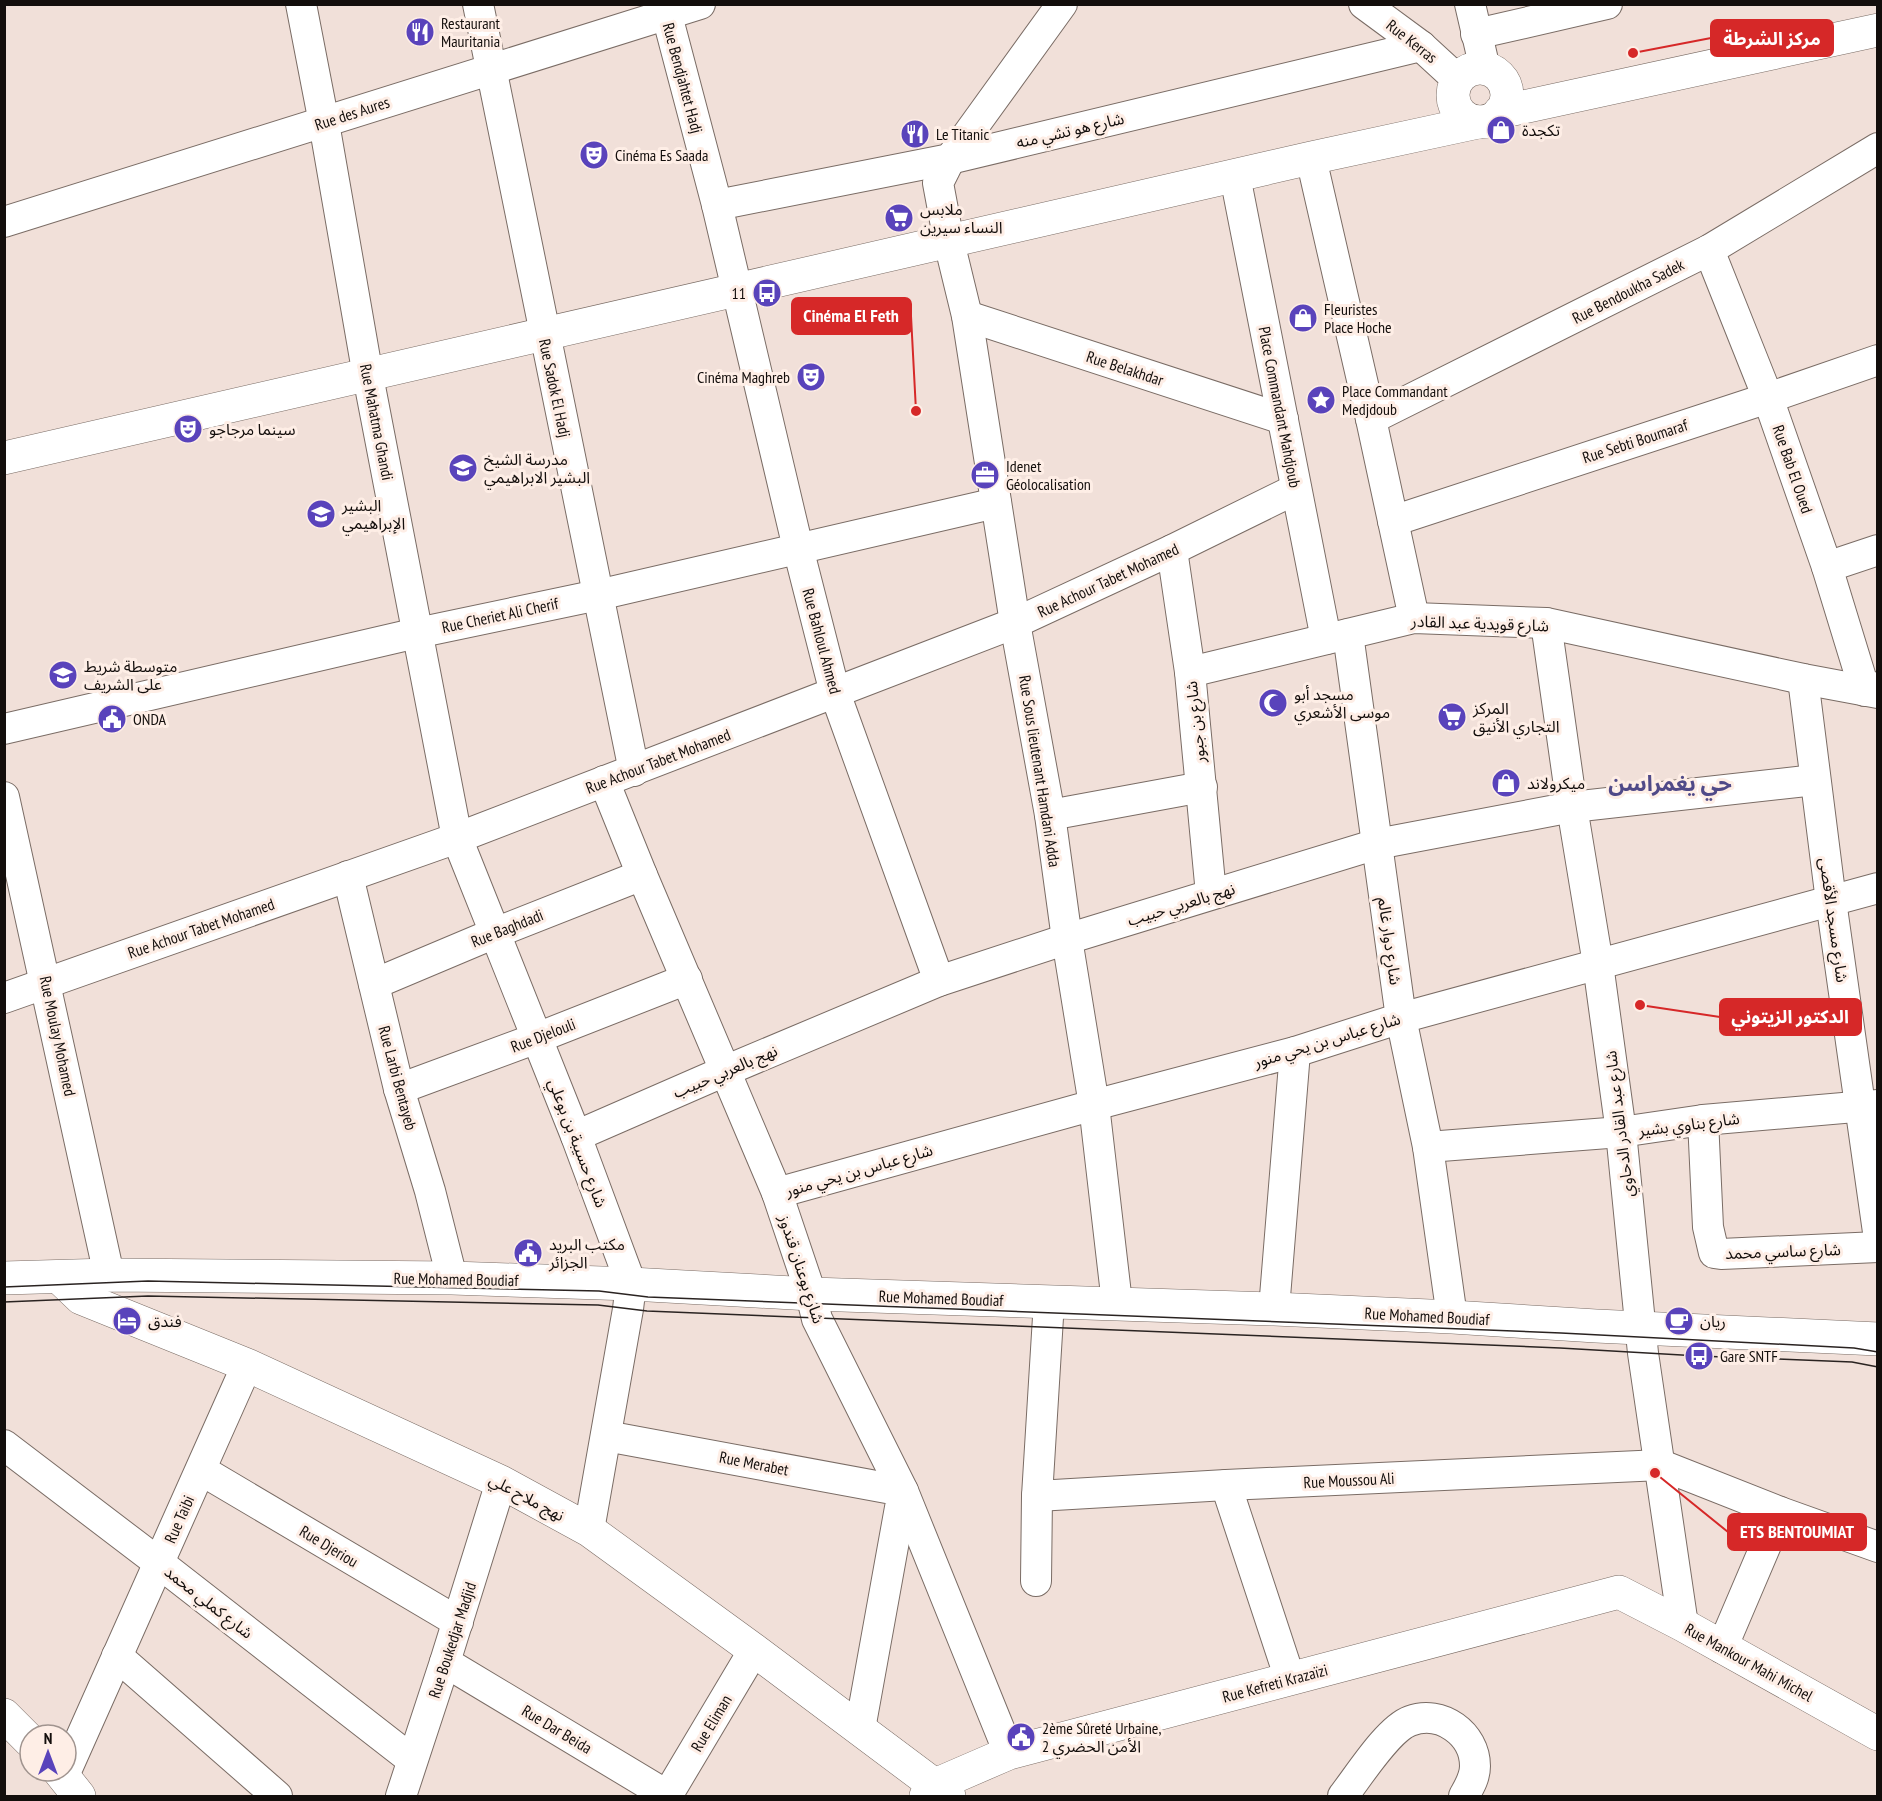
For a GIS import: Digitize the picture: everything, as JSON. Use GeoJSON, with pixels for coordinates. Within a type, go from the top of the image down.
{"type":"FeatureCollection","features":[{"type":"Feature","properties":{"kind":"main road"},"geometry":{"type":"LineString","coordinates":[[4,458],[1878,30]]}},
{"type":"Feature","properties":{"kind":"main road"},"geometry":{"type":"LineString","coordinates":[[1494,72],[1501,78],[1505,87],[1507,96],[1505,105],[1489,117],[1470,120],[1457,110],[1453,95],[1471,74],[1494,72]]}},
{"type":"Feature","properties":{"kind":"main road","name":"Rue Mohamed Boudiaf"},"geometry":{"type":"LineString","coordinates":[[4,1278],[109,1275],[452,1278],[631,1284],[812,1294],[1274,1309],[1878,1339]]}},
{"type":"Feature","properties":{"kind":"main road","name":"نهج ملاح علي"},"geometry":{"type":"LineString","coordinates":[[60,1278],[81,1298],[247,1365],[501,1482],[589,1530],[860,1729],[937,1793]]}},
{"type":"Feature","properties":{"kind":"main road","name":"Rue Mankour Mahi Michel"},"geometry":{"type":"LineString","coordinates":[[1618,1592],[1683,1625],[1878,1734]]}},
{"type":"Feature","properties":{"kind":"main road","name":"Rue Kefreti Krazaïzi"},"geometry":{"type":"LineString","coordinates":[[937,1793],[1009,1753],[1618,1592]]}},
{"type":"Feature","properties":{"kind":"main road"},"geometry":{"type":"LineString","coordinates":[[4,1715],[18,1729]]}},
{"type":"Feature","properties":{"kind":"street","name":"Rue Mahatma Ghandi"},"geometry":{"type":"LineString","coordinates":[[301,4],[368,376],[458,838]]}},
{"type":"Feature","properties":{"kind":"street","name":"Rue Sadok El Hadj"},"geometry":{"type":"LineString","coordinates":[[478,4],[634,771]]}},
{"type":"Feature","properties":{"kind":"street","name":"Rue des Aures"},"geometry":{"type":"LineString","coordinates":[[4,222],[324,123],[666,10],[700,4]]}},
{"type":"Feature","properties":{"kind":"street","name":"Rue Sous lieutenant Hamdani Adda"},"geometry":{"type":"LineString","coordinates":[[1062,4],[950,159],[938,183],[949,242],[967,316],[1015,623],[1050,815],[1094,1105],[1117,1303]]}},
{"type":"Feature","properties":{"kind":"street","name":"Rue Kerras"},"geometry":{"type":"LineString","coordinates":[[1364,4],[1421,46],[1471,74]]}},
{"type":"Feature","properties":{"kind":"street"},"geometry":{"type":"LineString","coordinates":[[1470,4],[1476,34],[1471,74]]}},
{"type":"Feature","properties":{"kind":"street"},"geometry":{"type":"LineString","coordinates":[[1476,34],[1607,4]]}},
{"type":"Feature","properties":{"kind":"street","name":"Rue Bendjahtet Hadj"},"geometry":{"type":"LineString","coordinates":[[666,10],[737,291]]}},
{"type":"Feature","properties":{"kind":"street","name":"شارع هو تشي منه"},"geometry":{"type":"LineString","coordinates":[[717,205],[950,159],[1421,46]]}},
{"type":"Feature","properties":{"kind":"street","name":"Rue Bendoukha Sadek"},"geometry":{"type":"LineString","coordinates":[[1371,419],[1709,250],[1878,148]]}},
{"type":"Feature","properties":{"kind":"street"},"geometry":{"type":"LineString","coordinates":[[1311,158],[1414,618]]}},
{"type":"Feature","properties":{"kind":"street","name":"Place Commandant Mahdjoub"},"geometry":{"type":"LineString","coordinates":[[1235,176],[1296,489],[1337,637]]}},
{"type":"Feature","properties":{"kind":"street","name":"Rue Bab El Oued"},"geometry":{"type":"LineString","coordinates":[[1709,250],[1768,398],[1873,690]]}},
{"type":"Feature","properties":{"kind":"street","name":"Rue Bahloul Ahmed"},"geometry":{"type":"LineString","coordinates":[[737,291],[835,693],[939,981]]}},
{"type":"Feature","properties":{"kind":"street","name":"Rue Belakhdar"},"geometry":{"type":"LineString","coordinates":[[967,316],[1282,419]]}},
{"type":"Feature","properties":{"kind":"street","name":"Rue Sebti Boumaraf"},"geometry":{"type":"LineString","coordinates":[[1393,521],[1878,360]]}},
{"type":"Feature","properties":{"kind":"street","name":"Rue Achour Tabet Mohamed"},"geometry":{"type":"LineString","coordinates":[[4,998],[458,838],[1015,623],[1296,489]]}},
{"type":"Feature","properties":{"kind":"street","name":"Rue Cheriet Ali Cherif"},"geometry":{"type":"LineString","coordinates":[[4,729],[417,633],[598,595],[996,503]]}},
{"type":"Feature","properties":{"kind":"street","name":"شارع بن جبور"},"geometry":{"type":"LineString","coordinates":[[1172,550],[1190,672],[1211,894]]}},
{"type":"Feature","properties":{"kind":"street"},"geometry":{"type":"LineString","coordinates":[[1827,567],[1878,550]]}},
{"type":"Feature","properties":{"kind":"street","name":"شارع قويدية عبد القادر"},"geometry":{"type":"LineString","coordinates":[[1190,672],[1414,618],[1546,623],[1803,679],[1873,690]]}},
{"type":"Feature","properties":{"kind":"street","name":"شارع عبد القادر الدحاوي"},"geometry":{"type":"LineString","coordinates":[[1546,623],[1621,1132],[1643,1353],[1683,1625]]}},
{"type":"Feature","properties":{"kind":"street","name":"شارع دوار غالم"},"geometry":{"type":"LineString","coordinates":[[1337,637],[1377,844],[1401,1018],[1428,1147],[1452,1317]]}},
{"type":"Feature","properties":{"kind":"street","name":"شارع مسجد الأقصى"},"geometry":{"type":"LineString","coordinates":[[1803,679],[1831,901],[1869,1105],[1878,1232]]}},
{"type":"Feature","properties":{"kind":"street","name":"نهج بالعربي حبيب"},"geometry":{"type":"LineString","coordinates":[[576,1136],[939,981],[1067,939],[1377,844],[1572,807],[1815,780]]}},
{"type":"Feature","properties":{"kind":"street","name":"شارع بوعنان قندوز"},"geometry":{"type":"LineString","coordinates":[[604,781],[777,1193],[812,1294],[817,1318],[903,1491],[1009,1753]]}},
{"type":"Feature","properties":{"kind":"street"},"geometry":{"type":"LineString","coordinates":[[1050,815],[1202,787]]}},
{"type":"Feature","properties":{"kind":"street","name":"Rue Moulay Mohamed"},"geometry":{"type":"LineString","coordinates":[[4,797],[109,1275]]}},
{"type":"Feature","properties":{"kind":"street","name":"شارع حسيبة بن بوعلي"},"geometry":{"type":"LineString","coordinates":[[458,838],[576,1136],[631,1284],[589,1530]]}},
{"type":"Feature","properties":{"kind":"street","name":"Rue Baghdadi"},"geometry":{"type":"LineString","coordinates":[[374,984],[642,875]]}},
{"type":"Feature","properties":{"kind":"street","name":"Rue Larbi Bentayeb"},"geometry":{"type":"LineString","coordinates":[[348,876],[399,1089],[430,1191],[452,1278]]}},
{"type":"Feature","properties":{"kind":"street","name":"شارع عباس بن يحي منور"},"geometry":{"type":"LineString","coordinates":[[777,1193],[1295,1052],[1401,1018],[1878,888]]}},
{"type":"Feature","properties":{"kind":"street","name":"Rue Djelouli"},"geometry":{"type":"LineString","coordinates":[[399,1089],[687,979]]}},
{"type":"Feature","properties":{"kind":"street"},"geometry":{"type":"LineString","coordinates":[[1274,1309],[1295,1052]]}},
{"type":"Feature","properties":{"kind":"street","name":"شارع بناوي بشير"},"geometry":{"type":"LineString","coordinates":[[1428,1147],[1621,1132],[1703,1120],[1869,1105]]}},
{"type":"Feature","properties":{"kind":"street","name":"شارع ساسي محمد"},"geometry":{"type":"LineString","coordinates":[[1703,1120],[1708,1227],[1714,1253],[1878,1247]]}},
{"type":"Feature","properties":{"kind":"street"},"geometry":{"type":"LineString","coordinates":[[1036,1581],[1037,1496],[1048,1301]]}},
{"type":"Feature","properties":{"kind":"street","name":"Rue Taibi"},"geometry":{"type":"LineString","coordinates":[[78,1750],[117,1656],[247,1365]]}},
{"type":"Feature","properties":{"kind":"street","name":"Rue Merabet"},"geometry":{"type":"LineString","coordinates":[[606,1436],[903,1491]]}},
{"type":"Feature","properties":{"kind":"street","name":"شارع كملي محمد"},"geometry":{"type":"LineString","coordinates":[[4,1445],[412,1760]]}},
{"type":"Feature","properties":{"kind":"street"},"geometry":{"type":"LineString","coordinates":[[1661,1465],[1780,1512],[1878,1547]]}},
{"type":"Feature","properties":{"kind":"street","name":"Rue Moussou Ali"},"geometry":{"type":"LineString","coordinates":[[1037,1496],[1661,1465]]}},
{"type":"Feature","properties":{"kind":"street","name":"Rue Djeriou"},"geometry":{"type":"LineString","coordinates":[[201,1470],[458,1622]]}},
{"type":"Feature","properties":{"kind":"street","name":"Rue Boukedjar Madjid"},"geometry":{"type":"LineString","coordinates":[[401,1797],[501,1482]]}},
{"type":"Feature","properties":{"kind":"street"},"geometry":{"type":"LineString","coordinates":[[1226,1485],[1290,1679]]}},
{"type":"Feature","properties":{"kind":"street"},"geometry":{"type":"LineString","coordinates":[[860,1729],[903,1491]]}},
{"type":"Feature","properties":{"kind":"street"},"geometry":{"type":"LineString","coordinates":[[1722,1648],[1780,1512]]}},
{"type":"Feature","properties":{"kind":"street","name":"Rue Eliman"},"geometry":{"type":"LineString","coordinates":[[668,1796],[754,1650]]}},
{"type":"Feature","properties":{"kind":"street"},"geometry":{"type":"LineString","coordinates":[[117,1656],[277,1797]]}},
{"type":"Feature","properties":{"kind":"street","name":"Rue Dar Beida"},"geometry":{"type":"LineString","coordinates":[[445,1662],[668,1796]]}},
{"type":"Feature","properties":{"kind":"street"},"geometry":{"type":"LineString","coordinates":[[1343,1797],[1396,1728],[1410,1721],[1425,1718],[1441,1720],[1455,1727],[1466,1738],[1473,1752],[1475,1767],[1472,1782],[1464,1797]]}},
{"type":"Feature","properties":{"kind":"tram line"},"geometry":{"type":"LineString","coordinates":[[4,1287],[148,1281],[599,1291],[648,1297],[1561,1333],[1854,1348],[1878,1352]]}},
{"type":"Feature","properties":{"kind":"tram line"},"geometry":{"type":"LineString","coordinates":[[4,1302],[148,1296],[598,1305],[647,1311],[1852,1362],[1878,1367]]}},
{"type":"Feature","properties":{"kind":"place","name":"Restaurant Mauritania"},"geometry":{"type":"Point","coordinates":[420,32]}},
{"type":"Feature","properties":{"kind":"place","name":"مركز الشرطة"},"geometry":{"type":"Point","coordinates":[1633,53]}},
{"type":"Feature","properties":{"kind":"place","name":"تكجدة"},"geometry":{"type":"Point","coordinates":[1501,130]}},
{"type":"Feature","properties":{"kind":"place","name":"Le Titanic"},"geometry":{"type":"Point","coordinates":[915,134]}},
{"type":"Feature","properties":{"kind":"place","name":"Cinéma Es Saada"},"geometry":{"type":"Point","coordinates":[594,155]}},
{"type":"Feature","properties":{"kind":"place","name":"ملابس النساء سيرين"},"geometry":{"type":"Point","coordinates":[899,218]}},
{"type":"Feature","properties":{"kind":"place","name":"11"},"geometry":{"type":"Point","coordinates":[767,293]}},
{"type":"Feature","properties":{"kind":"place","name":"Fleuristes Place Hoche"},"geometry":{"type":"Point","coordinates":[1303,318]}},
{"type":"Feature","properties":{"kind":"place","name":"Cinéma Maghreb"},"geometry":{"type":"Point","coordinates":[811,377]}},
{"type":"Feature","properties":{"kind":"place","name":"Place Commandant Medjdoub"},"geometry":{"type":"Point","coordinates":[1321,400]}},
{"type":"Feature","properties":{"kind":"place","name":"Cinéma El Feth"},"geometry":{"type":"Point","coordinates":[916,411]}},
{"type":"Feature","properties":{"kind":"place","name":"سينما مرجاجو"},"geometry":{"type":"Point","coordinates":[188,429]}},
{"type":"Feature","properties":{"kind":"place","name":"مدرسة الشيخ البشير الابراهيمي"},"geometry":{"type":"Point","coordinates":[463,468]}},
{"type":"Feature","properties":{"kind":"place","name":"Idenet Géolocalisation"},"geometry":{"type":"Point","coordinates":[985,475]}},
{"type":"Feature","properties":{"kind":"place","name":"البشير الإبراهيمي"},"geometry":{"type":"Point","coordinates":[321,514]}},
{"type":"Feature","properties":{"kind":"place","name":"متوسطة شريط على الشريف"},"geometry":{"type":"Point","coordinates":[63,675]}},
{"type":"Feature","properties":{"kind":"place","name":"مسجد أبو موسى الأشعري"},"geometry":{"type":"Point","coordinates":[1273,703]}},
{"type":"Feature","properties":{"kind":"place","name":"المركز التجاري الأنيق"},"geometry":{"type":"Point","coordinates":[1452,717]}},
{"type":"Feature","properties":{"kind":"place","name":"ONDA"},"geometry":{"type":"Point","coordinates":[112,719]}},
{"type":"Feature","properties":{"kind":"place","name":"ميكرولاند"},"geometry":{"type":"Point","coordinates":[1506,783]}},
{"type":"Feature","properties":{"kind":"place","name":"الدكتور الزيتوني"},"geometry":{"type":"Point","coordinates":[1640,1005]}},
{"type":"Feature","properties":{"kind":"place","name":"مكتب البريد الجزائر"},"geometry":{"type":"Point","coordinates":[528,1253]}},
{"type":"Feature","properties":{"kind":"place","name":"فندق"},"geometry":{"type":"Point","coordinates":[127,1321]}},
{"type":"Feature","properties":{"kind":"place","name":"ريان"},"geometry":{"type":"Point","coordinates":[1679,1321]}},
{"type":"Feature","properties":{"kind":"place","name":"Gare SNTF"},"geometry":{"type":"Point","coordinates":[1699,1356]}},
{"type":"Feature","properties":{"kind":"place","name":"ETS BENTOUMIAT"},"geometry":{"type":"Point","coordinates":[1655,1473]}},
{"type":"Feature","properties":{"kind":"place","name":"2ème Sûreté Urbaine, الأمن الحضري 2"},"geometry":{"type":"Point","coordinates":[1021,1737]}},
{"type":"Feature","properties":{"kind":"district","name":"حي يغمراسن"},"geometry":{"type":"Point","coordinates":[1670,783]}}]}
